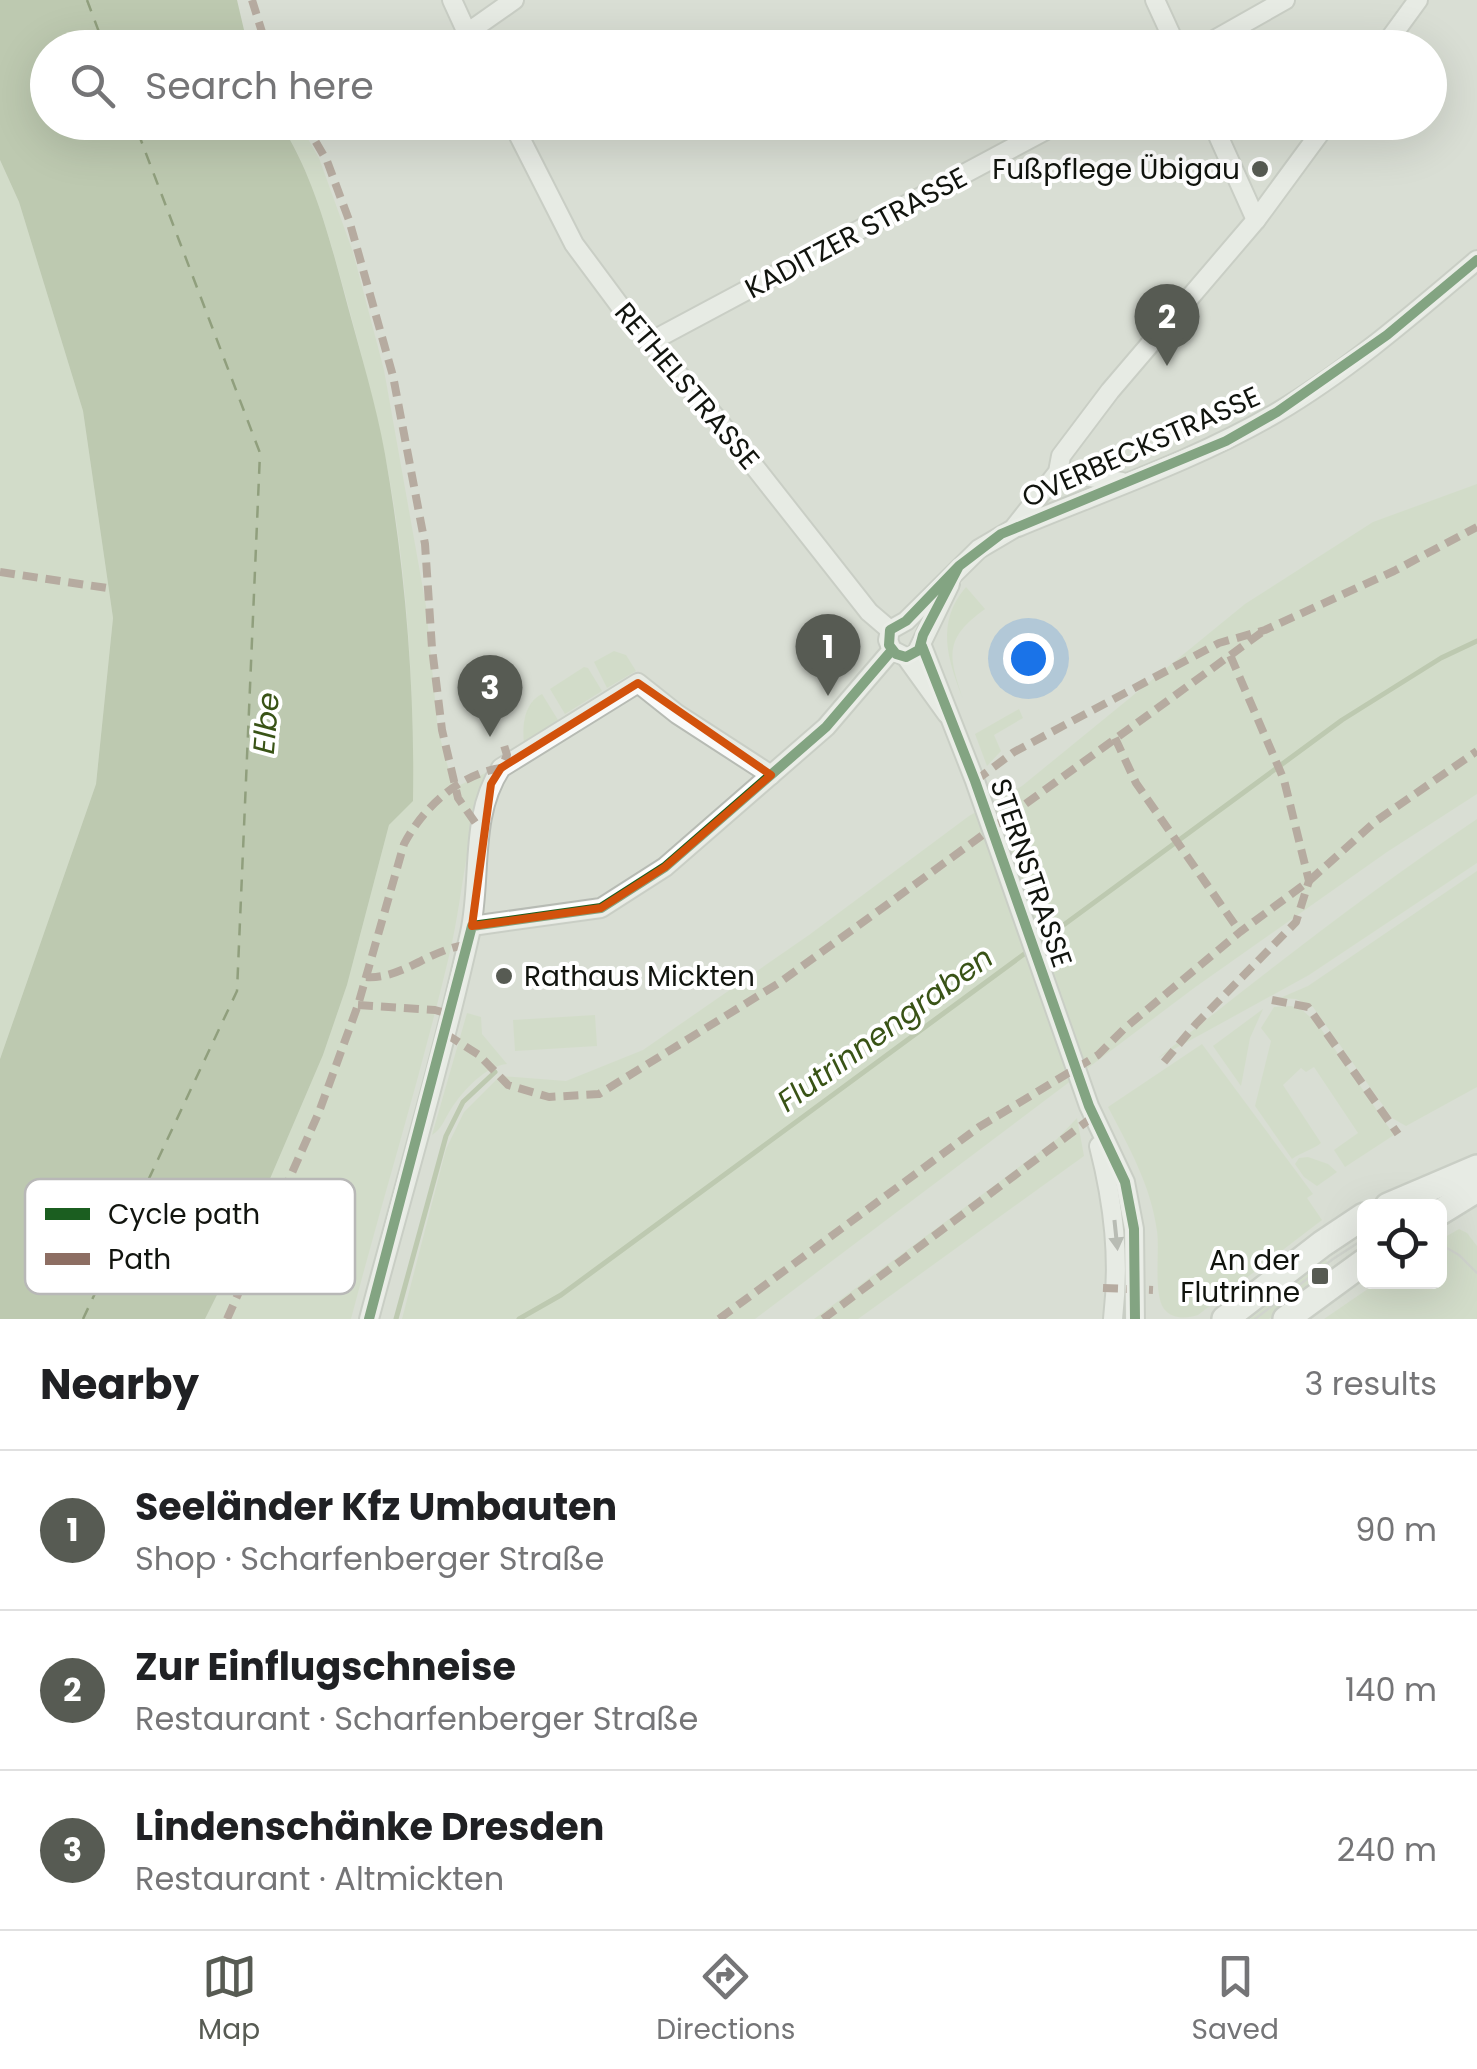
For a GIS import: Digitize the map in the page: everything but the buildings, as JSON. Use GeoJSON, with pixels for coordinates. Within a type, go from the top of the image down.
{"type":"FeatureCollection","features":[{"type":"Feature","properties":{"kind":"street"},"geometry":{"type":"LineString","coordinates":[[452,0],[466,30]]}},
{"type":"Feature","properties":{"kind":"street"},"geometry":{"type":"LineString","coordinates":[[482,30],[514,0]]}},
{"type":"Feature","properties":{"kind":"street"},"geometry":{"type":"LineString","coordinates":[[1155,0],[1169,30]]}},
{"type":"Feature","properties":{"kind":"street"},"geometry":{"type":"LineString","coordinates":[[1232,30],[1285,0]]}},
{"type":"Feature","properties":{"kind":"street"},"geometry":{"type":"LineString","coordinates":[[1396,30],[1418,0]]}},
{"type":"Feature","properties":{"kind":"street","name":"RETHELSTRASSE"},"geometry":{"type":"LineString","coordinates":[[521,140],[574,244],[869,612],[898,626],[917,625],[911,647]]}},
{"type":"Feature","properties":{"kind":"street","name":"KADITZER STRASSE"},"geometry":{"type":"LineString","coordinates":[[650,342],[1027,140]]}},
{"type":"Feature","properties":{"kind":"street"},"geometry":{"type":"LineString","coordinates":[[1220,140],[1256,220]]}},
{"type":"Feature","properties":{"kind":"street"},"geometry":{"type":"LineString","coordinates":[[911,647],[888,640],[959,566],[1012,529],[1058,472],[1061,456],[1110,391],[1256,220],[1315,140]]}},
{"type":"Feature","properties":{"kind":"street","name":"OVERBECKSTRASSE"},"geometry":{"type":"LineString","coordinates":[[1012,529],[1226,440],[1277,412],[1387,335],[1477,260]]}},
{"type":"Feature","properties":{"kind":"street"},"geometry":{"type":"LineString","coordinates":[[1058,472],[1125,482]]}},
{"type":"Feature","properties":{"kind":"street"},"geometry":{"type":"LineString","coordinates":[[472,926],[600,908],[665,867],[911,647],[959,566]]}},
{"type":"Feature","properties":{"kind":"street","name":"STERNSTRASSE"},"geometry":{"type":"LineString","coordinates":[[911,647],[947,714],[980,796],[1091,1111],[1125,1182],[1134,1229],[1135,1319]]}},
{"type":"Feature","properties":{"kind":"street"},"geometry":{"type":"LineString","coordinates":[[369,1319],[472,926],[480,828],[490,784],[500,768],[638,683],[677,714],[771,775]]}},
{"type":"Feature","properties":{"kind":"street","name":"STERNSTRASSE"},"geometry":{"type":"LineString","coordinates":[[1091,1111],[1116,1233],[1113,1319]]}},
{"type":"Feature","properties":{"kind":"street"},"geometry":{"type":"LineString","coordinates":[[1404,1199],[1477,1168]]}},
{"type":"Feature","properties":{"kind":"street"},"geometry":{"type":"LineString","coordinates":[[1447,1208],[1477,1189]]}},
{"type":"Feature","properties":{"kind":"street"},"geometry":{"type":"LineString","coordinates":[[1224,1319],[1357,1221]]}},
{"type":"Feature","properties":{"kind":"street"},"geometry":{"type":"LineString","coordinates":[[1286,1319],[1357,1267]]}},
{"type":"Feature","properties":{"kind":"highlighted area"},"geometry":{"type":"Polygon","coordinates":[[[638,683],[771,775],[665,867],[601,908],[472,926],[491,784],[501,768],[638,683]]]}},
{"type":"Feature","properties":{"kind":"shaded area"},"geometry":{"type":"Polygon","coordinates":[[[290,140],[309,140],[319,158],[353,252],[384,370],[426,606],[438,730],[452,782],[460,785],[490,774],[470,839],[439,998],[351,1319],[205,1319],[218,1294],[355,1294],[355,1179],[270,1179],[323,1055],[347,985],[389,825],[413,800],[408,624],[384,450],[327,232],[290,140]]]}},
{"type":"Feature","properties":{"kind":"shaded area"},"geometry":{"type":"Polygon","coordinates":[[[0,160],[19,202],[83,411],[113,618],[96,784],[0,1059],[0,160]]]}},
{"type":"Feature","properties":{"kind":"shaded area"},"geometry":{"type":"Polygon","coordinates":[[[1477,484],[1477,794],[1387,852],[1194,988],[755,1319],[402,1319],[446,1149],[464,1112],[500,1076],[566,1081],[643,1050],[809,935],[969,816],[1022,786],[1245,604],[1373,522],[1477,484]]]}},
{"type":"Feature","properties":{"kind":"shaded area"},"geometry":{"type":"Polygon","coordinates":[[[966,587],[985,609],[962,630],[953,649],[963,699],[949,656],[947,628],[956,601],[966,587]]]}},
{"type":"Feature","properties":{"kind":"shaded area"},"geometry":{"type":"Polygon","coordinates":[[[614,651],[626,655],[636,671],[607,688],[594,662],[614,651]]]}},
{"type":"Feature","properties":{"kind":"shaded area"},"geometry":{"type":"Polygon","coordinates":[[[584,667],[602,691],[565,714],[550,689],[584,667]]]}},
{"type":"Feature","properties":{"kind":"shaded area"},"geometry":{"type":"Polygon","coordinates":[[[542,694],[558,720],[524,743],[526,715],[531,703],[542,694]]]}},
{"type":"Feature","properties":{"kind":"shaded area"},"geometry":{"type":"Polygon","coordinates":[[[1019,709],[1023,718],[994,735],[1001,751],[987,766],[975,734],[1019,709]]]}},
{"type":"Feature","properties":{"kind":"shaded area"},"geometry":{"type":"Polygon","coordinates":[[[1477,819],[1477,863],[1309,975],[1158,1058],[1315,935],[1477,819]]]}},
{"type":"Feature","properties":{"kind":"shaded area"},"geometry":{"type":"Polygon","coordinates":[[[1477,871],[1477,1087],[1406,1126],[1392,1118],[1313,1007],[1296,999],[1280,998],[1308,986],[1477,871]]]}},
{"type":"Feature","properties":{"kind":"shaded area"},"geometry":{"type":"Polygon","coordinates":[[[1291,1006],[1317,1023],[1394,1135],[1345,1167],[1334,1150],[1358,1133],[1314,1067],[1306,1072],[1301,1068],[1283,1085],[1321,1143],[1318,1145],[1292,1159],[1255,1106],[1271,1041],[1261,1028],[1274,1007],[1291,1006]]]}},
{"type":"Feature","properties":{"kind":"shaded area"},"geometry":{"type":"Polygon","coordinates":[[[1263,1009],[1250,1038],[1241,1086],[1213,1046],[1263,1009]]]}},
{"type":"Feature","properties":{"kind":"shaded area"},"geometry":{"type":"Polygon","coordinates":[[[467,1013],[481,1017],[482,1034],[507,1064],[476,1080],[432,1135],[467,1013]]]}},
{"type":"Feature","properties":{"kind":"shaded area"},"geometry":{"type":"Polygon","coordinates":[[[595,1015],[597,1046],[515,1051],[513,1020],[595,1015]]]}},
{"type":"Feature","properties":{"kind":"shaded area"},"geometry":{"type":"Polygon","coordinates":[[[1202,1044],[1313,1194],[1307,1198],[1322,1220],[1198,1315],[1180,1317],[1167,1312],[1161,1302],[1157,1231],[1150,1198],[1108,1107],[1202,1044]]]}},
{"type":"Feature","properties":{"kind":"shaded area"},"geometry":{"type":"Polygon","coordinates":[[[1077,1118],[1084,1156],[858,1319],[814,1319],[1057,1139],[1077,1118]]]}},
{"type":"Feature","properties":{"kind":"shaded area"},"geometry":{"type":"Polygon","coordinates":[[[1308,1157],[1337,1172],[1317,1186],[1295,1164],[1299,1158],[1308,1157]]]}},
{"type":"Feature","properties":{"kind":"shaded area"},"geometry":{"type":"Polygon","coordinates":[[[1459,1229],[1477,1246],[1477,1319],[1324,1319],[1368,1289],[1447,1289],[1447,1236],[1459,1229]]]}},
{"type":"Feature","properties":{"kind":"shaded area"},"geometry":{"type":"Polygon","coordinates":[[[1326,1260],[1334,1271],[1269,1319],[1250,1319],[1326,1260]]]}},
{"type":"Feature","properties":{"kind":"water","name":"Elbe"},"geometry":{"type":"Polygon","coordinates":[[[0,0],[237,0],[244,30],[30,30],[30,140],[290,140],[328,235],[373,398],[392,497],[410,670],[413,801],[389,825],[347,985],[323,1055],[270,1179],[25,1179],[25,1294],[218,1294],[205,1319],[0,1319],[0,1059],[96,784],[113,618],[83,411],[19,202],[0,160],[0,0]]]}},
{"type":"Feature","properties":{"kind":"waterway","name":"Flutrinnengraben"},"geometry":{"type":"LineString","coordinates":[[519,1319],[561,1295],[1342,720],[1441,658],[1477,641]]}},
{"type":"Feature","properties":{"kind":"waterway"},"geometry":{"type":"LineString","coordinates":[[396,1319],[446,1136],[463,1102],[495,1072]]}},
{"type":"Feature","properties":{"kind":"ferry route"},"geometry":{"type":"LineString","coordinates":[[87,0],[98,30]]}},
{"type":"Feature","properties":{"kind":"ferry route"},"geometry":{"type":"LineString","coordinates":[[141,140],[260,453],[237,991],[149,1179]]}},
{"type":"Feature","properties":{"kind":"ferry route"},"geometry":{"type":"LineString","coordinates":[[83,1319],[95,1294]]}},
{"type":"Feature","properties":{"kind":"tram line"},"geometry":{"type":"LineString","coordinates":[[1255,1319],[1357,1244]]}},
{"type":"Feature","properties":{"kind":"tram line"},"geometry":{"type":"LineString","coordinates":[[1447,1248],[1477,1273]]}},
{"type":"Feature","properties":{"kind":"marked path"},"geometry":{"type":"LineString","coordinates":[[252,0],[261,30]]}},
{"type":"Feature","properties":{"kind":"marked path"},"geometry":{"type":"LineString","coordinates":[[315,140],[327,161],[349,220],[393,376],[425,544],[442,730],[458,798],[479,828]]}},
{"type":"Feature","properties":{"kind":"marked path"},"geometry":{"type":"LineString","coordinates":[[975,781],[1014,752],[1219,643],[1265,630],[1394,571],[1477,527]]}},
{"type":"Feature","properties":{"kind":"marked path"},"geometry":{"type":"LineString","coordinates":[[0,572],[107,588]]}},
{"type":"Feature","properties":{"kind":"marked path"},"geometry":{"type":"LineString","coordinates":[[446,1034],[479,1055],[508,1085],[549,1097],[599,1094],[779,983],[1265,630]]}},
{"type":"Feature","properties":{"kind":"marked path"},"geometry":{"type":"LineString","coordinates":[[1164,1062],[1296,922],[1309,881],[1284,780],[1230,655]]}},
{"type":"Feature","properties":{"kind":"marked path"},"geometry":{"type":"LineString","coordinates":[[1115,738],[1136,783],[1240,932]]}},
{"type":"Feature","properties":{"kind":"marked path"},"geometry":{"type":"LineString","coordinates":[[289,1179],[319,1112],[358,1005],[404,844],[421,818],[444,795],[471,777],[501,768],[507,755],[503,742]]}},
{"type":"Feature","properties":{"kind":"marked path"},"geometry":{"type":"LineString","coordinates":[[719,1319],[979,1127],[1098,1055],[1125,1028],[1240,932],[1309,881],[1376,821],[1477,751]]}},
{"type":"Feature","properties":{"kind":"marked path"},"geometry":{"type":"LineString","coordinates":[[366,977],[392,974],[467,945]]}},
{"type":"Feature","properties":{"kind":"marked path"},"geometry":{"type":"LineString","coordinates":[[1272,1000],[1308,1007],[1398,1134]]}},
{"type":"Feature","properties":{"kind":"marked path"},"geometry":{"type":"LineString","coordinates":[[358,1005],[450,1014]]}},
{"type":"Feature","properties":{"kind":"marked path"},"geometry":{"type":"LineString","coordinates":[[823,1319],[1094,1116]]}},
{"type":"Feature","properties":{"kind":"marked path"},"geometry":{"type":"LineString","coordinates":[[1103,1288],[1153,1290]]}},
{"type":"Feature","properties":{"kind":"marked path"},"geometry":{"type":"LineString","coordinates":[[227,1319],[238,1294]]}},
{"type":"Feature","properties":{"kind":"cycle path"},"geometry":{"type":"LineString","coordinates":[[959,566],[919,650],[906,657],[896,654],[889,645],[890,630],[906,621],[959,566],[1001,534],[1226,441],[1277,412],[1387,335],[1477,260]]}},
{"type":"Feature","properties":{"kind":"cycle path"},"geometry":{"type":"LineString","coordinates":[[922,646],[975,781],[1089,1106],[1125,1182],[1134,1229],[1135,1319]]}},
{"type":"Feature","properties":{"kind":"cycle path"},"geometry":{"type":"LineString","coordinates":[[369,1319],[472,926],[601,908],[665,867],[826,727],[892,650]]}},
{"type":"Feature","properties":{"kind":"place","name":"Fußpflege Übigau"},"geometry":{"type":"Point","coordinates":[1260,169]}},
{"type":"Feature","properties":{"kind":"place","name":"Zur Einflugschneise"},"geometry":{"type":"Point","coordinates":[1167,366]}},
{"type":"Feature","properties":{"kind":"place","name":"Seeländer Kfz Umbauten"},"geometry":{"type":"Point","coordinates":[828,696]}},
{"type":"Feature","properties":{"kind":"place","name":"Lindenschänke Dresden"},"geometry":{"type":"Point","coordinates":[490,737]}},
{"type":"Feature","properties":{"kind":"place","name":"Rathaus Mickten"},"geometry":{"type":"Point","coordinates":[504,976]}},
{"type":"Feature","properties":{"kind":"place","name":"An der Flutrinne"},"geometry":{"type":"Point","coordinates":[1320,1276]}}]}
